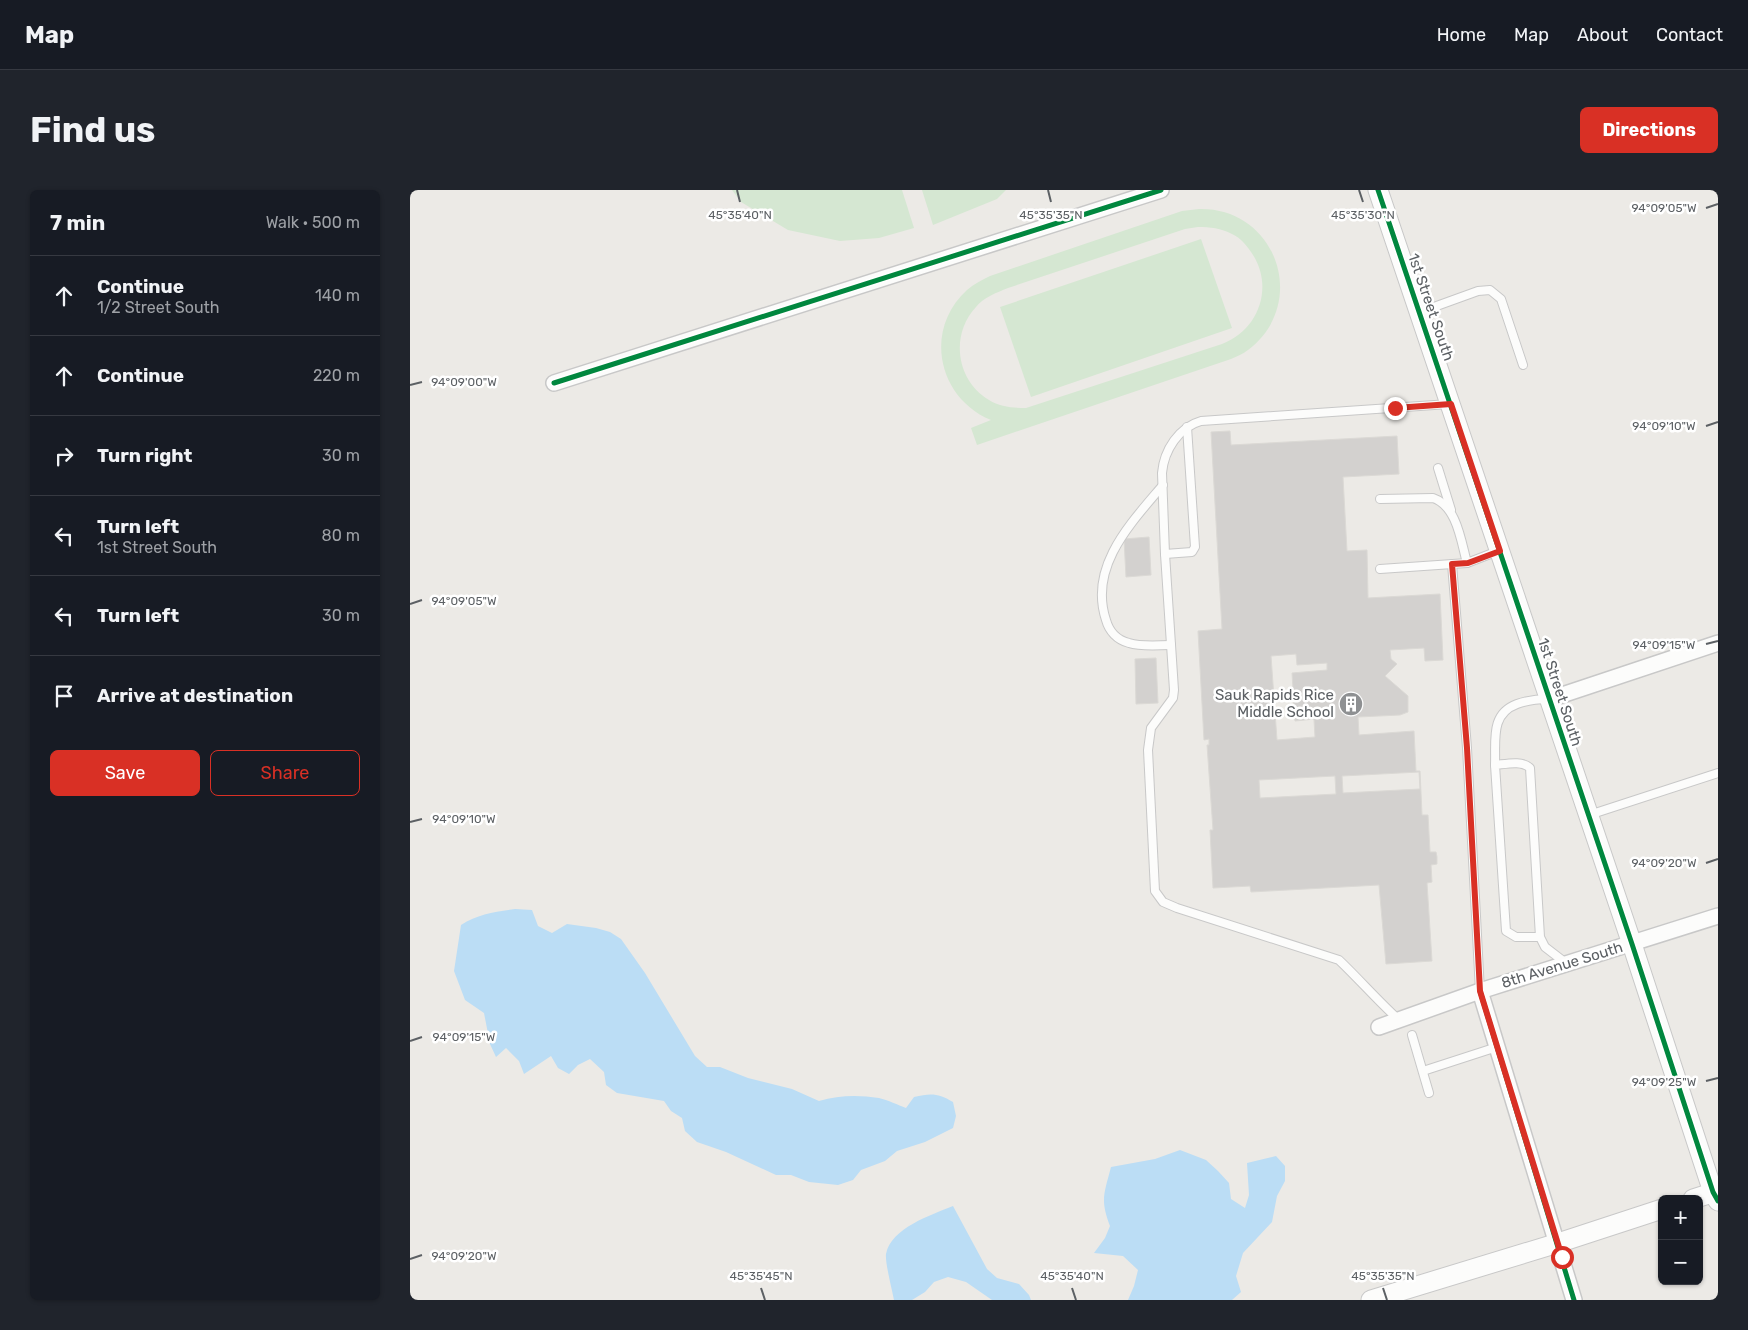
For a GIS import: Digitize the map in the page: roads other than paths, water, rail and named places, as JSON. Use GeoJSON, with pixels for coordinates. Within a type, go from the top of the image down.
{"type":"FeatureCollection","features":[{"type":"Feature","properties":{"kind":"street"},"geometry":{"type":"LineString","coordinates":[[554,383],[1161,190]]}},
{"type":"Feature","properties":{"kind":"street","name":"1st Street South"},"geometry":{"type":"LineString","coordinates":[[1378,190],[1716,1194]]}},
{"type":"Feature","properties":{"kind":"street"},"geometry":{"type":"LineString","coordinates":[[1550,699],[1718,643]]}},
{"type":"Feature","properties":{"kind":"street","name":"8th Avenue South"},"geometry":{"type":"LineString","coordinates":[[1379,1027],[1480,991],[1718,916]]}},
{"type":"Feature","properties":{"kind":"street"},"geometry":{"type":"LineString","coordinates":[[1480,991],[1574,1300]]}},
{"type":"Feature","properties":{"kind":"street"},"geometry":{"type":"LineString","coordinates":[[1703,1197],[1716,1194]]}},
{"type":"Feature","properties":{"kind":"street"},"geometry":{"type":"LineString","coordinates":[[1378,1299],[1658,1210]]}},
{"type":"Feature","properties":{"kind":"lane"},"geometry":{"type":"LineString","coordinates":[[1420,312],[1478,291],[1490,290],[1501,299],[1523,365]]}},
{"type":"Feature","properties":{"kind":"lane"},"geometry":{"type":"LineString","coordinates":[[1399,1020],[1339,960],[1177,908],[1163,902],[1155,891],[1148,750],[1151,728],[1172,698],[1174,690],[1165,554],[1163,460],[1172,444],[1187,427],[1201,421],[1451,404]]}},
{"type":"Feature","properties":{"kind":"lane"},"geometry":{"type":"LineString","coordinates":[[1165,554],[1192,552],[1195,547],[1187,427]]}},
{"type":"Feature","properties":{"kind":"lane"},"geometry":{"type":"LineString","coordinates":[[1438,468],[1468,563]]}},
{"type":"Feature","properties":{"kind":"lane"},"geometry":{"type":"LineString","coordinates":[[1163,485],[1119,539],[1106,568],[1101,596],[1109,630],[1119,638],[1128,643],[1171,645]]}},
{"type":"Feature","properties":{"kind":"lane"},"geometry":{"type":"LineString","coordinates":[[1380,499],[1433,498],[1440,500],[1451,512]]}},
{"type":"Feature","properties":{"kind":"lane"},"geometry":{"type":"LineString","coordinates":[[1380,568],[1468,563],[1500,551]]}},
{"type":"Feature","properties":{"kind":"lane"},"geometry":{"type":"LineString","coordinates":[[1452,564],[1467,748],[1480,991]]}},
{"type":"Feature","properties":{"kind":"lane"},"geometry":{"type":"LineString","coordinates":[[1540,937],[1516,937],[1506,931],[1495,765],[1496,735],[1498,721],[1502,712],[1508,707],[1530,699],[1550,699]]}},
{"type":"Feature","properties":{"kind":"lane"},"geometry":{"type":"LineString","coordinates":[[1495,765],[1519,763],[1530,768],[1540,937],[1545,947],[1567,964]]}},
{"type":"Feature","properties":{"kind":"lane"},"geometry":{"type":"LineString","coordinates":[[1588,816],[1718,773]]}},
{"type":"Feature","properties":{"kind":"lane"},"geometry":{"type":"LineString","coordinates":[[1412,1035],[1429,1093]]}},
{"type":"Feature","properties":{"kind":"lane"},"geometry":{"type":"LineString","coordinates":[[1423,1071],[1497,1047]]}},
{"type":"Feature","properties":{"kind":"water"},"geometry":{"type":"Polygon","coordinates":[[[515,909],[532,910],[538,926],[552,933],[567,924],[596,928],[610,932],[621,939],[645,973],[695,1056],[707,1067],[720,1067],[748,1078],[792,1089],[819,1101],[849,1096],[864,1096],[879,1098],[906,1108],[914,1097],[930,1094],[939,1095],[953,1102],[956,1116],[953,1128],[925,1142],[897,1151],[885,1161],[861,1170],[853,1180],[838,1185],[809,1182],[791,1175],[776,1175],[726,1152],[697,1142],[685,1131],[682,1118],[671,1111],[664,1101],[617,1093],[606,1085],[604,1072],[590,1059],[578,1065],[569,1074],[558,1068],[551,1056],[524,1074],[519,1061],[506,1048],[496,1057],[490,1044],[484,1013],[465,1000],[454,971],[461,925],[480,916],[515,909]]]}},
{"type":"Feature","properties":{"kind":"water"},"geometry":{"type":"Polygon","coordinates":[[[1180,1150],[1206,1160],[1229,1183],[1231,1199],[1245,1208],[1249,1195],[1247,1163],[1276,1156],[1285,1166],[1285,1181],[1277,1196],[1272,1222],[1243,1253],[1236,1276],[1241,1292],[1232,1300],[1128,1300],[1138,1270],[1123,1256],[1094,1253],[1105,1238],[1110,1226],[1105,1210],[1104,1197],[1111,1167],[1155,1159],[1180,1150]]]}},
{"type":"Feature","properties":{"kind":"water"},"geometry":{"type":"Polygon","coordinates":[[[953,1206],[987,1269],[997,1278],[1019,1284],[1031,1300],[992,1300],[966,1282],[948,1277],[934,1282],[925,1292],[912,1300],[894,1300],[886,1258],[889,1245],[895,1237],[913,1224],[953,1206]]]}},
{"type":"Feature","properties":{"kind":"place","name":"Sauk Rapids Rice Middle School"},"geometry":{"type":"Point","coordinates":[1351,704]}}]}
